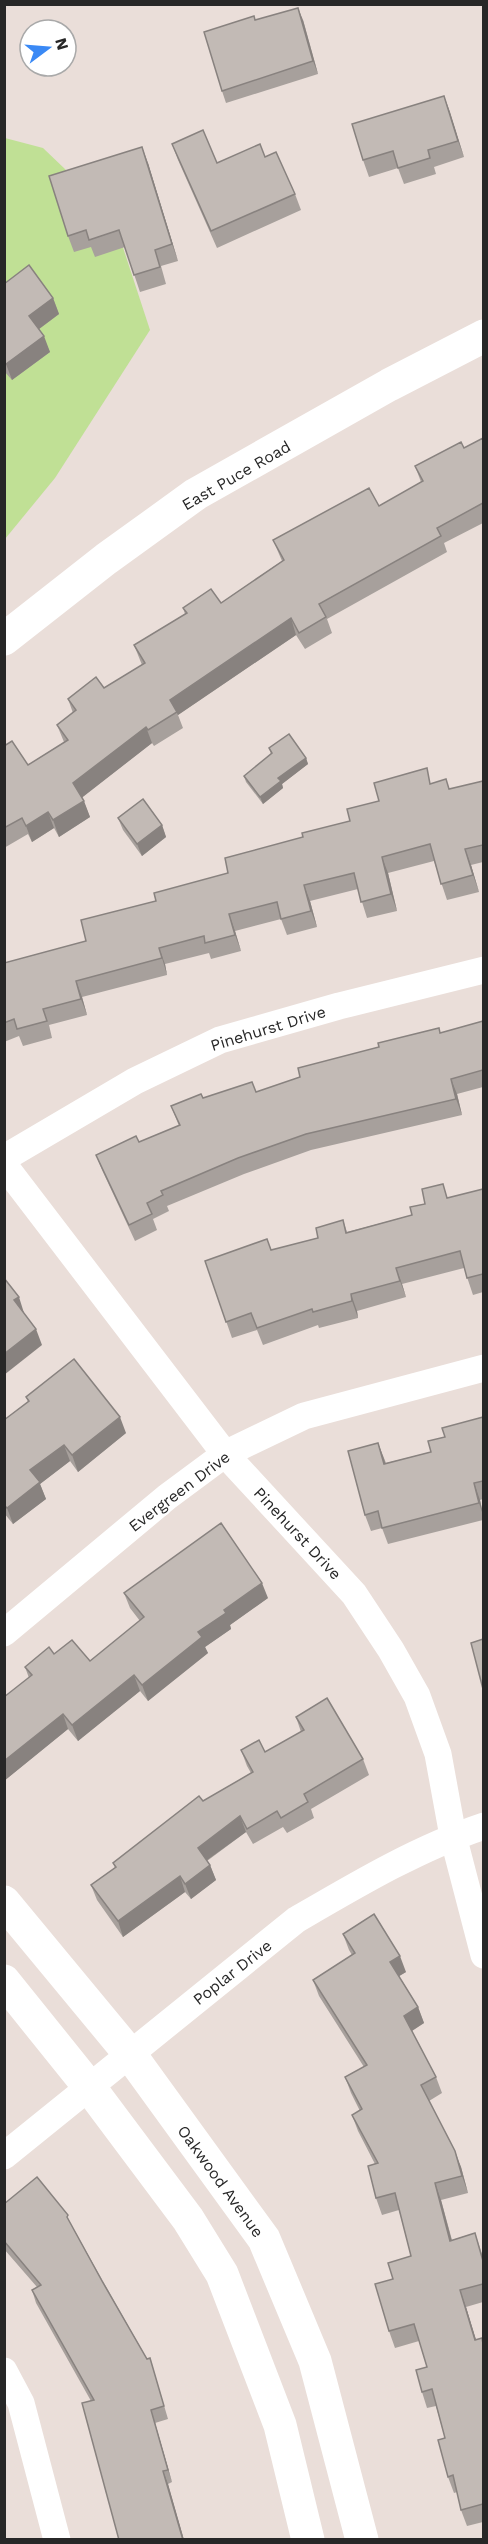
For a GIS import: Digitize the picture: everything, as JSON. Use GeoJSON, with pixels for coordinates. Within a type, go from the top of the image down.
{"type":"FeatureCollection","features":[{"type":"Feature","properties":{"kind":"street","name":"East Puce Road"},"geometry":{"type":"LineString","coordinates":[[4,639],[196,494],[389,385],[483,336]]}},
{"type":"Feature","properties":{"kind":"street","name":"Pinehurst Drive"},"geometry":{"type":"LineString","coordinates":[[4,1158],[135,1081],[220,1040],[339,1006],[483,969]]}},
{"type":"Feature","properties":{"kind":"street","name":"Pinehurst Drive"},"geometry":{"type":"LineString","coordinates":[[4,1165],[225,1454],[354,1594],[391,1650],[417,1696],[438,1754],[453,1836],[483,1955]]}},
{"type":"Feature","properties":{"kind":"street","name":"Evergreen Drive"},"geometry":{"type":"LineString","coordinates":[[4,1633],[167,1497],[225,1454],[304,1416],[483,1368]]}},
{"type":"Feature","properties":{"kind":"street","name":"Poplar Drive"},"geometry":{"type":"LineString","coordinates":[[4,2156],[296,1920],[347,1890],[453,1836],[483,1826]]}},
{"type":"Feature","properties":{"kind":"street","name":"Oakwood Avenue"},"geometry":{"type":"LineString","coordinates":[[4,1902],[129,2053],[264,2239],[315,2361],[362,2540]]}},
{"type":"Feature","properties":{"kind":"street"},"geometry":{"type":"LineString","coordinates":[[4,1981],[90,2088],[188,2219],[222,2274],[280,2425],[308,2540]]}},
{"type":"Feature","properties":{"kind":"street"},"geometry":{"type":"LineString","coordinates":[[4,2371],[21,2403],[57,2540]]}},
{"type":"Feature","properties":{"kind":"green space"},"geometry":{"type":"Polygon","coordinates":[[[5,138],[43,148],[112,214],[150,330],[55,478],[5,539],[5,138]]]}},
{"type":"Feature","properties":{"kind":"building"},"geometry":{"type":"Polygon","coordinates":[[[298,8],[313,61],[222,91],[204,32],[254,16],[255,20],[298,8]]]}},
{"type":"Feature","properties":{"kind":"building"},"geometry":{"type":"Polygon","coordinates":[[[444,96],[458,141],[428,150],[430,158],[398,168],[393,151],[363,160],[352,124],[444,96]]]}},
{"type":"Feature","properties":{"kind":"building"},"geometry":{"type":"Polygon","coordinates":[[[203,130],[217,163],[260,144],[265,157],[276,152],[295,194],[211,231],[172,144],[203,130]]]}},
{"type":"Feature","properties":{"kind":"building"},"geometry":{"type":"Polygon","coordinates":[[[142,147],[172,244],[155,250],[160,267],[134,275],[119,230],[89,240],[86,230],[68,236],[49,176],[142,147]]]}},
{"type":"Feature","properties":{"kind":"building"},"geometry":{"type":"Polygon","coordinates":[[[29,265],[53,298],[29,316],[44,336],[6,364],[4,362],[4,284],[29,265]]]}},
{"type":"Feature","properties":{"kind":"building"},"geometry":{"type":"Polygon","coordinates":[[[483,438],[483,503],[437,528],[441,536],[319,604],[326,617],[299,633],[291,618],[170,700],[177,712],[148,730],[146,727],[73,783],[84,801],[53,820],[48,812],[26,826],[22,818],[4,828],[4,746],[12,741],[28,765],[68,740],[57,725],[76,710],[68,699],[96,677],[104,688],[145,663],[134,645],[187,613],[183,608],[211,589],[221,603],[284,560],[273,540],[369,488],[379,506],[423,481],[415,466],[461,442],[464,448],[483,438]]]}},
{"type":"Feature","properties":{"kind":"building"},"geometry":{"type":"Polygon","coordinates":[[[289,734],[306,758],[278,778],[281,781],[260,797],[244,776],[272,753],[269,748],[289,734]]]}},
{"type":"Feature","properties":{"kind":"building"},"geometry":{"type":"Polygon","coordinates":[[[427,768],[430,784],[446,779],[449,789],[483,781],[483,845],[465,849],[473,875],[441,884],[430,844],[382,857],[391,894],[361,902],[354,873],[304,885],[311,911],[281,919],[277,902],[229,914],[235,935],[205,943],[204,936],[159,948],[162,958],[76,981],[81,999],[43,1009],[47,1021],[17,1029],[14,1019],[4,1023],[4,963],[86,941],[81,920],[156,901],[154,893],[228,873],[225,858],[303,837],[302,833],[350,821],[347,809],[379,801],[374,783],[427,768]]]}},
{"type":"Feature","properties":{"kind":"building"},"geometry":{"type":"Polygon","coordinates":[[[143,799],[162,825],[137,844],[118,818],[143,799]]]}},
{"type":"Feature","properties":{"kind":"building"},"geometry":{"type":"Polygon","coordinates":[[[483,1021],[483,1070],[451,1079],[456,1099],[306,1134],[238,1158],[161,1191],[163,1195],[147,1203],[152,1214],[129,1225],[96,1155],[136,1136],[139,1142],[180,1125],[171,1106],[201,1094],[203,1098],[252,1082],[256,1092],[300,1077],[298,1068],[379,1047],[378,1043],[439,1028],[440,1033],[483,1021]]]}},
{"type":"Feature","properties":{"kind":"building"},"geometry":{"type":"Polygon","coordinates":[[[443,1184],[447,1198],[483,1189],[483,1274],[467,1278],[460,1251],[396,1268],[400,1281],[351,1294],[352,1301],[313,1312],[312,1309],[257,1328],[251,1313],[226,1322],[205,1261],[267,1239],[271,1250],[318,1238],[316,1228],[343,1220],[346,1233],[412,1215],[410,1207],[425,1204],[422,1189],[443,1184]]]}},
{"type":"Feature","properties":{"kind":"building"},"geometry":{"type":"Polygon","coordinates":[[[4,1278],[19,1297],[14,1300],[36,1329],[4,1354],[4,1278]]]}},
{"type":"Feature","properties":{"kind":"building"},"geometry":{"type":"Polygon","coordinates":[[[74,1359],[120,1417],[72,1455],[64,1445],[30,1470],[40,1482],[7,1508],[4,1505],[4,1420],[29,1401],[26,1397],[74,1359]]]}},
{"type":"Feature","properties":{"kind":"building"},"geometry":{"type":"Polygon","coordinates":[[[483,1417],[483,1481],[474,1483],[479,1503],[382,1528],[378,1511],[365,1515],[348,1451],[378,1443],[384,1464],[431,1452],[428,1441],[445,1437],[442,1428],[483,1417]]]}},
{"type":"Feature","properties":{"kind":"building"},"geometry":{"type":"Polygon","coordinates":[[[221,1523],[262,1583],[224,1610],[226,1613],[198,1632],[202,1637],[142,1685],[134,1675],[72,1725],[63,1714],[4,1761],[4,1697],[32,1675],[25,1667],[49,1647],[54,1654],[72,1640],[90,1661],[144,1617],[124,1593],[221,1523]]]}},
{"type":"Feature","properties":{"kind":"building"},"geometry":{"type":"Polygon","coordinates":[[[483,1639],[483,1689],[471,1643],[483,1639]]]}},
{"type":"Feature","properties":{"kind":"building"},"geometry":{"type":"Polygon","coordinates":[[[327,1698],[363,1759],[304,1794],[308,1802],[281,1818],[277,1811],[247,1829],[240,1816],[198,1848],[210,1865],[185,1884],[180,1876],[118,1921],[91,1885],[116,1867],[113,1863],[199,1796],[203,1801],[253,1772],[241,1750],[259,1740],[265,1752],[304,1730],[296,1717],[327,1698]]]}},
{"type":"Feature","properties":{"kind":"building"},"geometry":{"type":"Polygon","coordinates":[[[374,1914],[400,1956],[390,1962],[418,2007],[404,2016],[436,2077],[421,2085],[455,2151],[462,2176],[435,2183],[450,2241],[475,2233],[483,2261],[483,2284],[460,2290],[475,2340],[482,2338],[483,2344],[483,2504],[461,2510],[453,2475],[448,2477],[438,2440],[445,2438],[432,2389],[422,2392],[416,2370],[427,2367],[414,2324],[389,2331],[375,2284],[393,2279],[388,2263],[411,2256],[395,2193],[376,2198],[368,2166],[378,2163],[352,2115],[362,2109],[345,2077],[367,2065],[313,1980],[355,1953],[343,1934],[374,1914]]]}},
{"type":"Feature","properties":{"kind":"building"},"geometry":{"type":"Polygon","coordinates":[[[37,2177],[68,2215],[67,2217],[102,2281],[147,2359],[150,2358],[164,2406],[151,2410],[168,2470],[163,2471],[183,2540],[119,2540],[82,2403],[94,2400],[32,2290],[41,2285],[4,2241],[4,2204],[37,2177]]]}}]}
